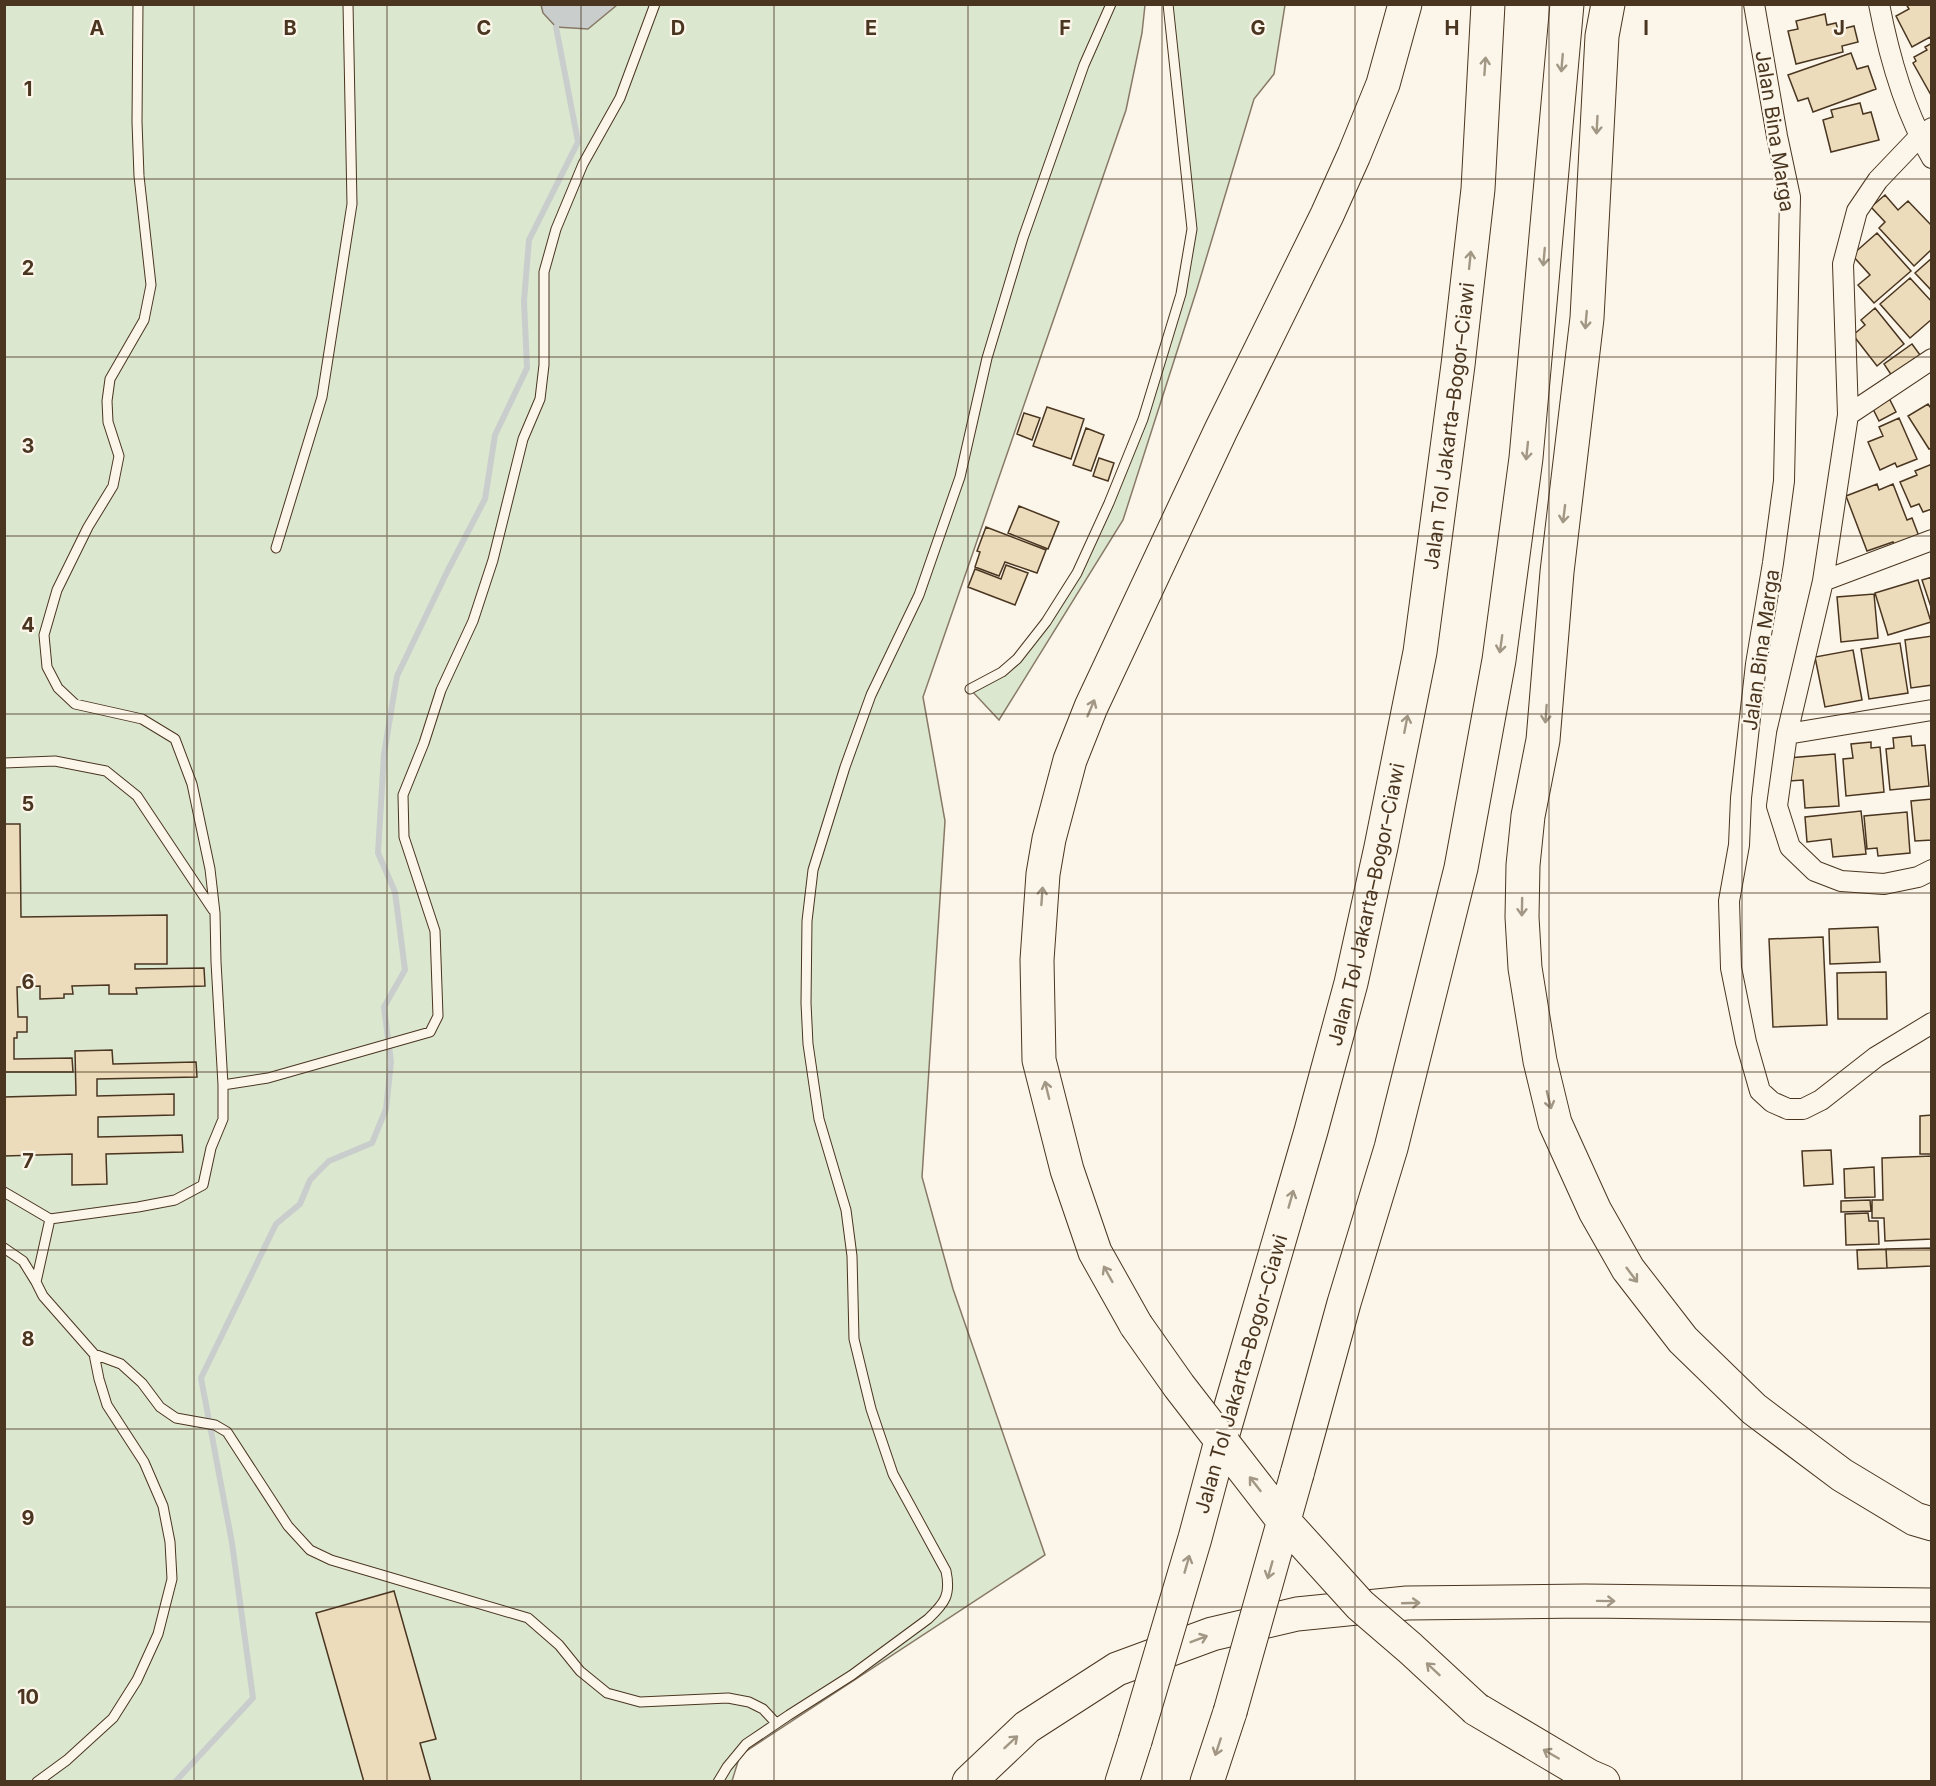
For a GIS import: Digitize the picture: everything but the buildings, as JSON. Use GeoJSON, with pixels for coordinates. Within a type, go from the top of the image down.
{"type":"FeatureCollection","features":[{"type":"Feature","properties":{"kind":"highway"},"geometry":{"type":"LineString","coordinates":[[1405,4],[1383,84],[1354,155],[1091,707],[1070,760],[1049,839],[1043,874],[1037,960],[1039,1060],[1067,1170],[1095,1252],[1136,1325],[1179,1386],[1282,1519],[1360,1605],[1410,1647],[1476,1709],[1564,1762],[1603,1782]]}},
{"type":"Feature","properties":{"kind":"highway","name":"Jalan Tol Jakarta–Bogor–Ciawi"},"geometry":{"type":"LineString","coordinates":[[1122,1782],[1195,1538],[1311,1131],[1351,983],[1381,847],[1420,652],[1458,365],[1478,189],[1488,4]]}},
{"type":"Feature","properties":{"kind":"highway"},"geometry":{"type":"LineString","coordinates":[[1207,1782],[1230,1712],[1344,1303],[1391,1148],[1461,868],[1499,660],[1526,458],[1567,4]]}},
{"type":"Feature","properties":{"kind":"highway"},"geometry":{"type":"LineString","coordinates":[[1608,4],[1602,36],[1587,318],[1557,572],[1543,740],[1528,816],[1523,865],[1522,917],[1525,968],[1539,1061],[1555,1123],[1595,1211],[1628,1269],[1683,1340],[1754,1409],[1824,1462],[1915,1519],[1932,1524]]}},
{"type":"Feature","properties":{"kind":"highway"},"geometry":{"type":"LineString","coordinates":[[969,1782],[1027,1727],[1117,1669],[1212,1634],[1297,1614],[1407,1603],[1597,1601],[1932,1605]]}},
{"type":"Feature","properties":{"kind":"street","name":"Jalan Bina Marga"},"geometry":{"type":"LineString","coordinates":[[1754,4],[1790,197],[1784,481],[1756,664],[1738,845],[1729,901],[1731,968],[1746,1042],[1760,1091],[1772,1102],[1788,1109],[1803,1109],[1821,1100],[1876,1057],[1932,1023]]}},
{"type":"Feature","properties":{"kind":"street"},"geometry":{"type":"LineString","coordinates":[[1879,4],[1888,47],[1925,133],[1932,158]]}},
{"type":"Feature","properties":{"kind":"street"},"geometry":{"type":"LineString","coordinates":[[1925,133],[1878,180],[1857,211],[1843,264],[1848,415],[1823,581],[1787,734],[1777,806],[1790,847],[1815,871],[1841,881],[1884,884],[1918,877],[1932,870]]}},
{"type":"Feature","properties":{"kind":"street"},"geometry":{"type":"LineString","coordinates":[[1848,415],[1932,359]]}},
{"type":"Feature","properties":{"kind":"street"},"geometry":{"type":"LineString","coordinates":[[1823,581],[1932,540]]}},
{"type":"Feature","properties":{"kind":"street"},"geometry":{"type":"LineString","coordinates":[[1787,734],[1932,710]]}},
{"type":"Feature","properties":{"kind":"lane"},"geometry":{"type":"LineString","coordinates":[[4,1192],[50,1219],[138,1208],[175,1200],[203,1185],[211,1148],[223,1119],[215,913],[210,869],[192,784],[175,738],[142,719],[75,704],[58,688],[47,668],[44,635],[57,590],[88,526],[113,486],[118,456],[108,422],[107,401],[110,379],[144,320],[151,285],[139,176],[138,4]]}},
{"type":"Feature","properties":{"kind":"lane"},"geometry":{"type":"LineString","coordinates":[[276,548],[322,397],[352,204],[348,4]]}},
{"type":"Feature","properties":{"kind":"lane"},"geometry":{"type":"LineString","coordinates":[[223,1085],[268,1078],[430,1032],[438,1016],[435,931],[404,837],[403,795],[424,743],[441,690],[473,621],[493,560],[523,439],[540,399],[544,365],[544,272],[556,229],[583,164],[620,98],[655,4]]}},
{"type":"Feature","properties":{"kind":"lane"},"geometry":{"type":"LineString","coordinates":[[718,1782],[746,1744],[852,1675],[928,1618],[938,1609],[948,1593],[946,1571],[893,1474],[871,1409],[854,1339],[852,1256],[846,1210],[819,1119],[808,1044],[807,921],[813,870],[844,767],[871,695],[919,596],[960,477],[987,358],[1023,238],[1081,75],[1111,4]]}},
{"type":"Feature","properties":{"kind":"lane"},"geometry":{"type":"LineString","coordinates":[[970,689],[1002,672],[1017,659],[1046,622],[1077,573],[1109,503],[1143,419],[1181,294],[1192,229],[1168,4]]}},
{"type":"Feature","properties":{"kind":"lane"},"geometry":{"type":"LineString","coordinates":[[4,763],[56,760],[106,771],[137,796],[215,913]]}},
{"type":"Feature","properties":{"kind":"lane"},"geometry":{"type":"LineString","coordinates":[[36,1282],[50,1219]]}},
{"type":"Feature","properties":{"kind":"lane"},"geometry":{"type":"LineString","coordinates":[[4,1248],[23,1262],[43,1296],[94,1354],[121,1364],[142,1383],[160,1407],[176,1418],[215,1425],[227,1432],[288,1526],[310,1550],[331,1560],[528,1617],[559,1645],[580,1671],[607,1693],[640,1702],[719,1698],[749,1702],[763,1709],[776,1724]]}},
{"type":"Feature","properties":{"kind":"lane"},"geometry":{"type":"LineString","coordinates":[[37,1782],[67,1760],[113,1718],[137,1680],[158,1634],[172,1579],[170,1542],[163,1506],[144,1462],[107,1405],[94,1354]]}},
{"type":"Feature","properties":{"kind":"green space"},"geometry":{"type":"Polygon","coordinates":[[[5,5],[1145,5],[1142,33],[1126,110],[923,697],[945,821],[922,1177],[953,1289],[1045,1555],[740,1755],[732,1781],[5,1782],[5,5]]]}},
{"type":"Feature","properties":{"kind":"green space"},"geometry":{"type":"Polygon","coordinates":[[[1168,5],[1285,5],[1274,74],[1254,99],[1197,289],[1123,520],[999,720],[970,689],[1017,659],[1077,573],[1143,419],[1182,290],[1192,229],[1168,5]]]}},
{"type":"Feature","properties":{"kind":"shaded area"},"geometry":{"type":"Polygon","coordinates":[[[541,4],[617,5],[588,29],[556,27],[543,13],[541,4]]]}},
{"type":"Feature","properties":{"kind":"waterway"},"geometry":{"type":"LineString","coordinates":[[175,1782],[253,1698],[232,1543],[201,1378],[276,1224],[300,1204],[310,1180],[329,1161],[372,1143],[386,1109],[391,1062],[384,1007],[405,970],[395,892],[378,853],[384,754],[397,676],[485,499],[495,435],[527,368],[524,301],[529,240],[578,142],[556,27]]}}]}
